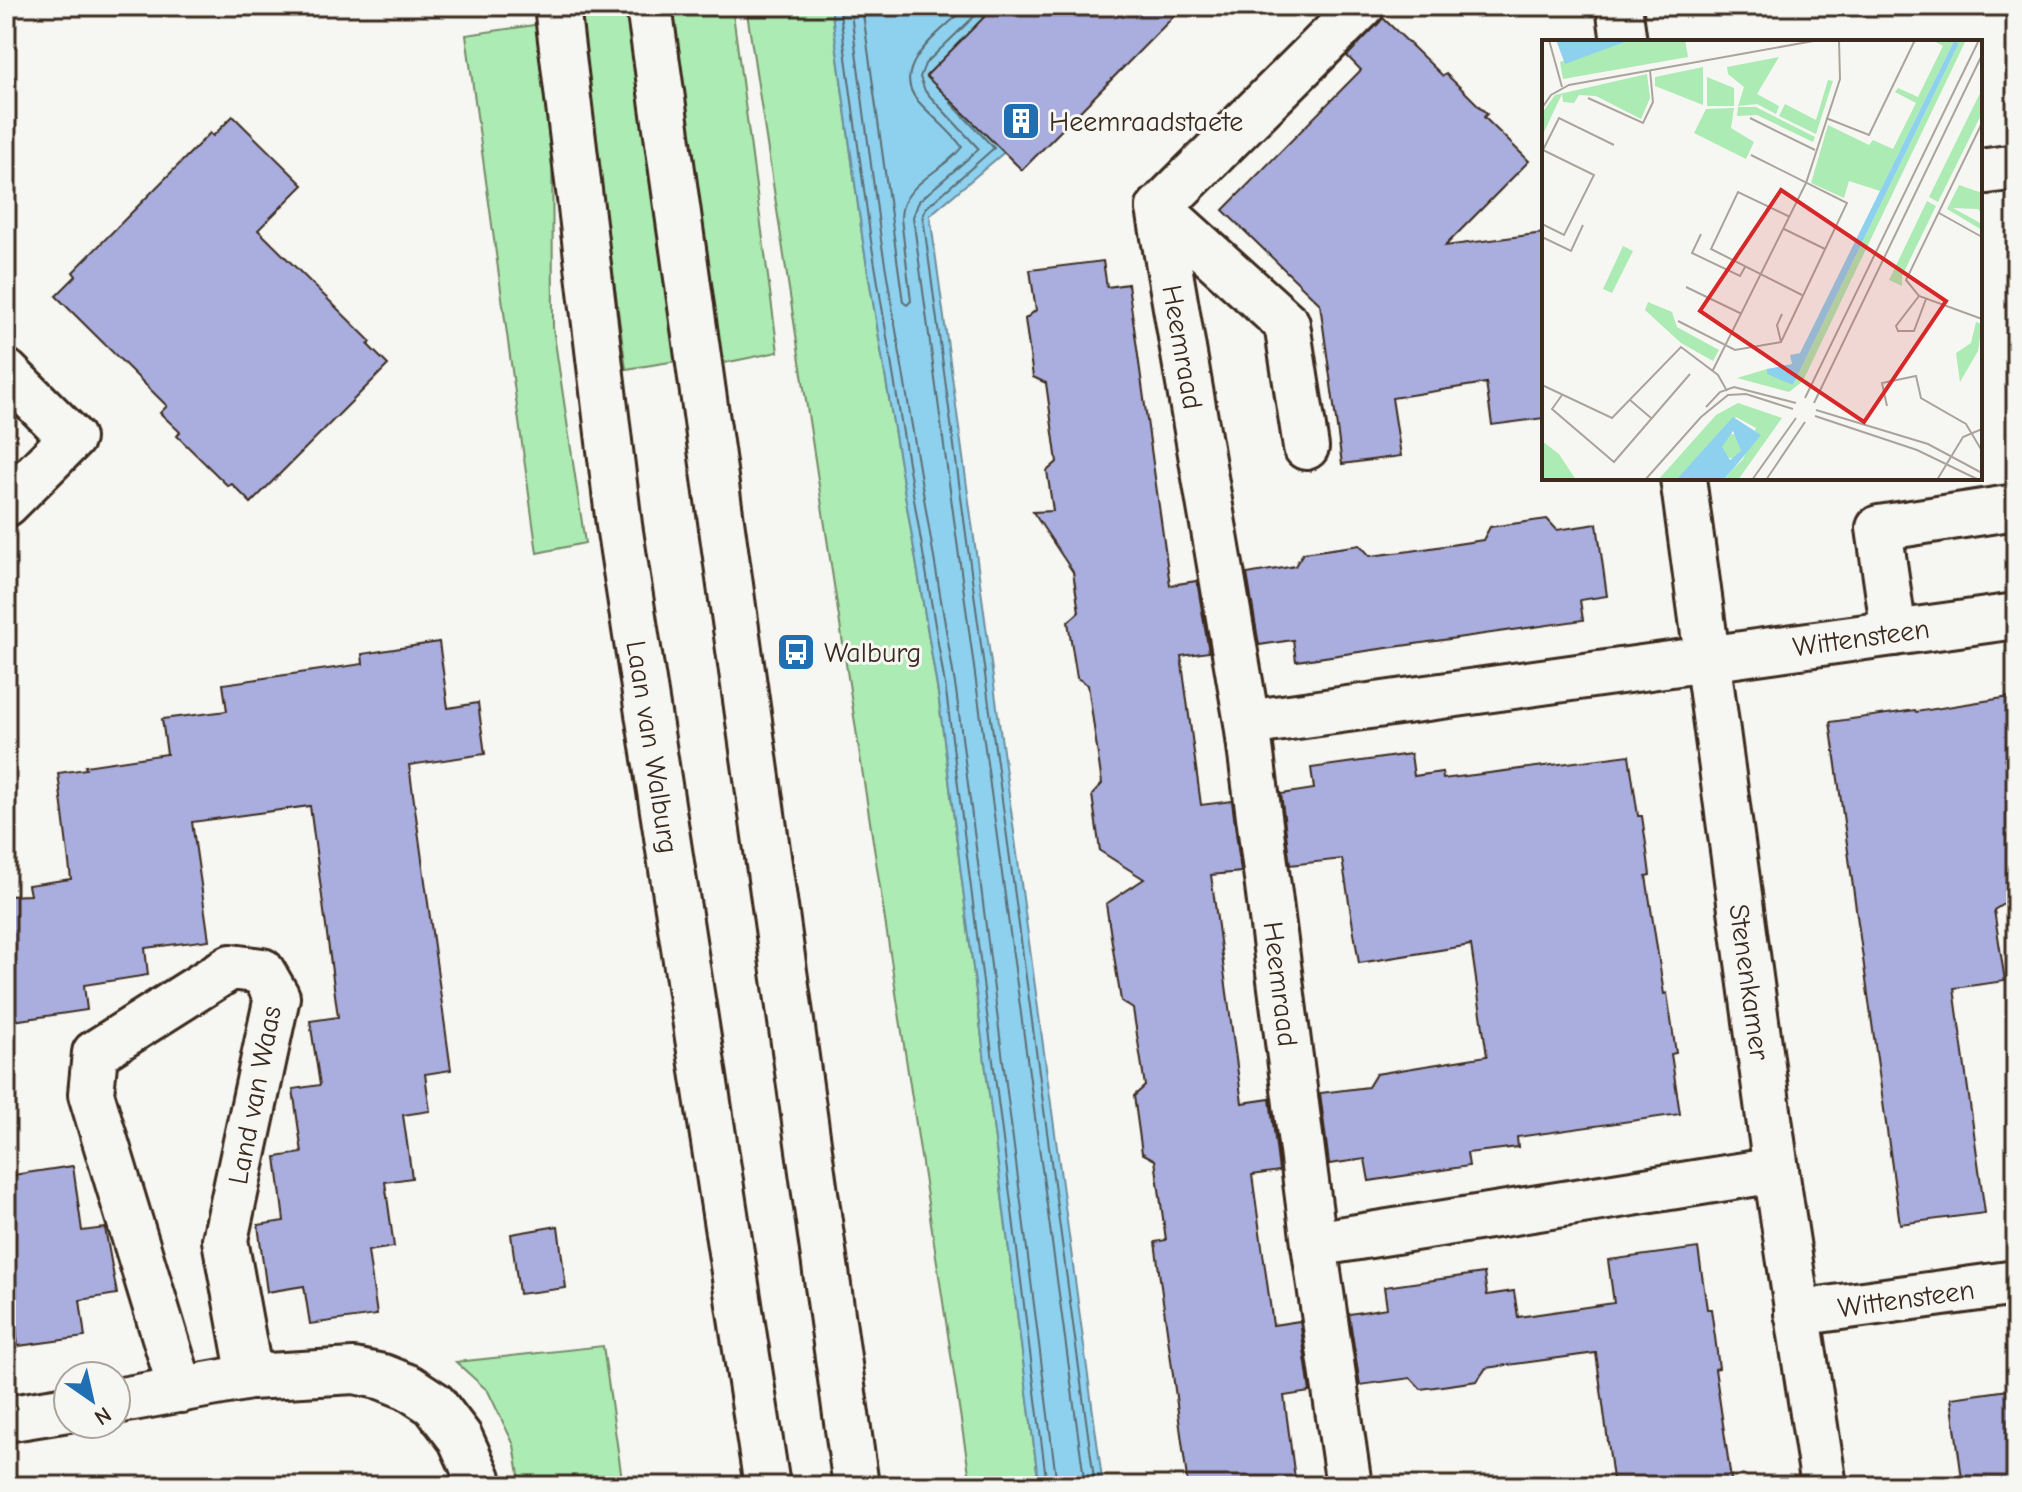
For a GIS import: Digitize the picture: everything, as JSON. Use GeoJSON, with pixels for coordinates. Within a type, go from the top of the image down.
{"type":"FeatureCollection","features":[{"type":"Feature","properties":{"kind":"street","name":"Laan van Walburg"},"geometry":{"type":"LineString","coordinates":[[557,6],[619,525],[767,1486]]}},
{"type":"Feature","properties":{"kind":"street"},"geometry":{"type":"LineString","coordinates":[[649,6],[856,1486]]}},
{"type":"Feature","properties":{"kind":"street"},"geometry":{"type":"LineString","coordinates":[[1159,208],[1362,6]]}},
{"type":"Feature","properties":{"kind":"street"},"geometry":{"type":"LineString","coordinates":[[1619,6],[1624,40]]}},
{"type":"Feature","properties":{"kind":"street"},"geometry":{"type":"LineString","coordinates":[[1982,172],[2016,167]]}},
{"type":"Feature","properties":{"kind":"street","name":"Heemraad"},"geometry":{"type":"LineString","coordinates":[[1159,208],[1287,324],[1306,447]]}},
{"type":"Feature","properties":{"kind":"street","name":"Heemraad"},"geometry":{"type":"LineString","coordinates":[[1159,208],[1247,723],[1314,1244],[1349,1486]]}},
{"type":"Feature","properties":{"kind":"street"},"geometry":{"type":"LineString","coordinates":[[6,372],[72,438],[6,504]]}},
{"type":"Feature","properties":{"kind":"street","name":"Stenenkamer"},"geometry":{"type":"LineString","coordinates":[[1683,480],[1776,1170],[1824,1486]]}},
{"type":"Feature","properties":{"kind":"street"},"geometry":{"type":"LineString","coordinates":[[1894,633],[1879,528],[2016,507]]}},
{"type":"Feature","properties":{"kind":"street","name":"Wittensteen"},"geometry":{"type":"LineString","coordinates":[[1706,658],[2016,616]]}},
{"type":"Feature","properties":{"kind":"street"},"geometry":{"type":"LineString","coordinates":[[1247,723],[1706,658]]}},
{"type":"Feature","properties":{"kind":"street","name":"Land van Waas"},"geometry":{"type":"LineString","coordinates":[[181,1390],[91,1094],[95,1053],[231,967],[262,971],[277,997],[225,1240],[250,1377]]}},
{"type":"Feature","properties":{"kind":"street"},"geometry":{"type":"LineString","coordinates":[[1314,1244],[1776,1170]]}},
{"type":"Feature","properties":{"kind":"street","name":"Wittensteen"},"geometry":{"type":"LineString","coordinates":[[1797,1313],[2016,1283]]}},
{"type":"Feature","properties":{"kind":"street"},"geometry":{"type":"LineString","coordinates":[[132,1398],[250,1377],[354,1371],[383,1377],[408,1387],[434,1404],[460,1438],[479,1486]]}},
{"type":"Feature","properties":{"kind":"street"},"geometry":{"type":"LineString","coordinates":[[6,1419],[52,1412]]}},
{"type":"Feature","properties":{"kind":"green space"},"geometry":{"type":"Polygon","coordinates":[[[732,6],[778,352],[719,364],[669,8],[732,6]]]}},
{"type":"Feature","properties":{"kind":"green space"},"geometry":{"type":"Polygon","coordinates":[[[746,6],[831,6],[863,242],[938,693],[1039,1486],[971,1486],[746,6]]]}},
{"type":"Feature","properties":{"kind":"green space"},"geometry":{"type":"Polygon","coordinates":[[[627,11],[677,361],[626,369],[578,18],[627,11]]]}},
{"type":"Feature","properties":{"kind":"green space"},"geometry":{"type":"Polygon","coordinates":[[[541,24],[552,103],[553,328],[585,543],[537,553],[466,35],[541,24]]]}},
{"type":"Feature","properties":{"kind":"green space"},"geometry":{"type":"Polygon","coordinates":[[[603,1346],[623,1486],[521,1486],[514,1445],[488,1391],[456,1362],[603,1346]]]}},
{"type":"Feature","properties":{"kind":"water"},"geometry":{"type":"Polygon","coordinates":[[[831,6],[1011,6],[1008,149],[930,215],[1103,1486],[1039,1486],[938,693],[863,242],[831,6]]]}},
{"type":"Feature","properties":{"kind":"building","name":"Heemraadstaete"},"geometry":{"type":"Polygon","coordinates":[[[995,6],[1184,6],[1022,170],[926,76],[995,6]]]}},
{"type":"Feature","properties":{"kind":"building"},"geometry":{"type":"Polygon","coordinates":[[[1383,18],[1443,76],[1446,74],[1466,93],[1487,114],[1484,117],[1529,161],[1445,246],[1542,233],[1542,418],[1492,425],[1486,383],[1392,398],[1401,456],[1342,464],[1320,304],[1223,210],[1361,70],[1347,56],[1383,18]]]}},
{"type":"Feature","properties":{"kind":"building"},"geometry":{"type":"Polygon","coordinates":[[[233,116],[303,185],[258,230],[371,342],[368,345],[388,365],[251,503],[232,484],[228,486],[177,436],[180,432],[160,413],[167,406],[56,296],[76,276],[73,272],[210,133],[213,136],[233,116]]]}},
{"type":"Feature","properties":{"kind":"building"},"geometry":{"type":"Polygon","coordinates":[[[1103,261],[1107,287],[1128,284],[1170,585],[1197,581],[1209,652],[1181,656],[1201,805],[1232,801],[1241,872],[1211,875],[1242,1103],[1270,1099],[1279,1171],[1252,1175],[1273,1325],[1300,1321],[1310,1392],[1284,1396],[1296,1486],[1188,1486],[1155,1242],[1166,1240],[1155,1160],[1142,1153],[1134,1096],[1145,1086],[1133,1009],[1121,1001],[1106,904],[1144,879],[1100,851],[1092,795],[1102,784],[1088,685],[1077,678],[1068,622],[1079,612],[1073,572],[1033,512],[1053,511],[1047,471],[1057,462],[1046,383],[1033,377],[1025,319],[1036,310],[1030,270],[1103,261]]]}},
{"type":"Feature","properties":{"kind":"building"},"geometry":{"type":"Polygon","coordinates":[[[1547,519],[1557,530],[1597,524],[1607,596],[1580,600],[1583,620],[1296,661],[1293,640],[1259,645],[1247,574],[1295,566],[1303,553],[1360,545],[1370,556],[1411,551],[1483,540],[1490,527],[1547,519]]]}},
{"type":"Feature","properties":{"kind":"building"},"geometry":{"type":"Polygon","coordinates":[[[439,642],[448,708],[478,703],[485,754],[409,765],[451,1070],[425,1074],[430,1111],[403,1115],[412,1178],[385,1182],[394,1247],[368,1251],[377,1315],[310,1324],[304,1286],[267,1292],[258,1225],[284,1221],[276,1157],[302,1153],[293,1089],[320,1085],[310,1021],[338,1017],[310,806],[192,822],[209,940],[145,948],[148,975],[84,985],[87,1010],[6,1022],[6,896],[30,895],[28,885],[71,879],[58,773],[167,754],[162,719],[227,711],[223,684],[363,664],[362,654],[439,642]]]}},
{"type":"Feature","properties":{"kind":"building"},"geometry":{"type":"Polygon","coordinates":[[[2016,696],[2016,896],[1994,910],[2005,981],[1954,988],[1985,1213],[1900,1224],[1830,722],[2016,696]]]}},
{"type":"Feature","properties":{"kind":"building"},"geometry":{"type":"Polygon","coordinates":[[[1411,754],[1414,776],[1442,772],[1443,779],[1629,755],[1638,816],[1642,816],[1650,875],[1646,876],[1676,1053],[1671,1054],[1680,1114],[1517,1137],[1518,1147],[1467,1153],[1469,1166],[1369,1181],[1365,1159],[1329,1164],[1320,1093],[1368,1087],[1376,1074],[1487,1056],[1471,945],[1359,963],[1342,859],[1290,865],[1281,794],[1314,789],[1311,768],[1411,754]]]}},
{"type":"Feature","properties":{"kind":"building"},"geometry":{"type":"Polygon","coordinates":[[[73,1166],[82,1231],[105,1228],[117,1294],[80,1300],[85,1337],[18,1346],[10,1282],[6,1283],[6,1176],[73,1166]]]}},
{"type":"Feature","properties":{"kind":"building"},"geometry":{"type":"Polygon","coordinates":[[[558,1226],[566,1288],[519,1294],[511,1234],[558,1226]]]}},
{"type":"Feature","properties":{"kind":"building"},"geometry":{"type":"Polygon","coordinates":[[[1698,1248],[1707,1309],[1711,1309],[1715,1337],[1719,1368],[1715,1369],[1732,1486],[1614,1486],[1596,1353],[1486,1368],[1477,1381],[1421,1389],[1411,1378],[1360,1385],[1349,1314],[1387,1308],[1384,1287],[1484,1273],[1487,1295],[1514,1291],[1518,1317],[1614,1303],[1608,1260],[1698,1248]]]}},
{"type":"Feature","properties":{"kind":"building"},"geometry":{"type":"Polygon","coordinates":[[[2016,1389],[2016,1486],[1963,1486],[1951,1398],[2016,1389]]]}},
{"type":"Feature","properties":{"kind":"place","name":"Heemraadstaete"},"geometry":{"type":"Point","coordinates":[1021,121]}},
{"type":"Feature","properties":{"kind":"place","name":"Walburg"},"geometry":{"type":"Point","coordinates":[796,652]}}]}
